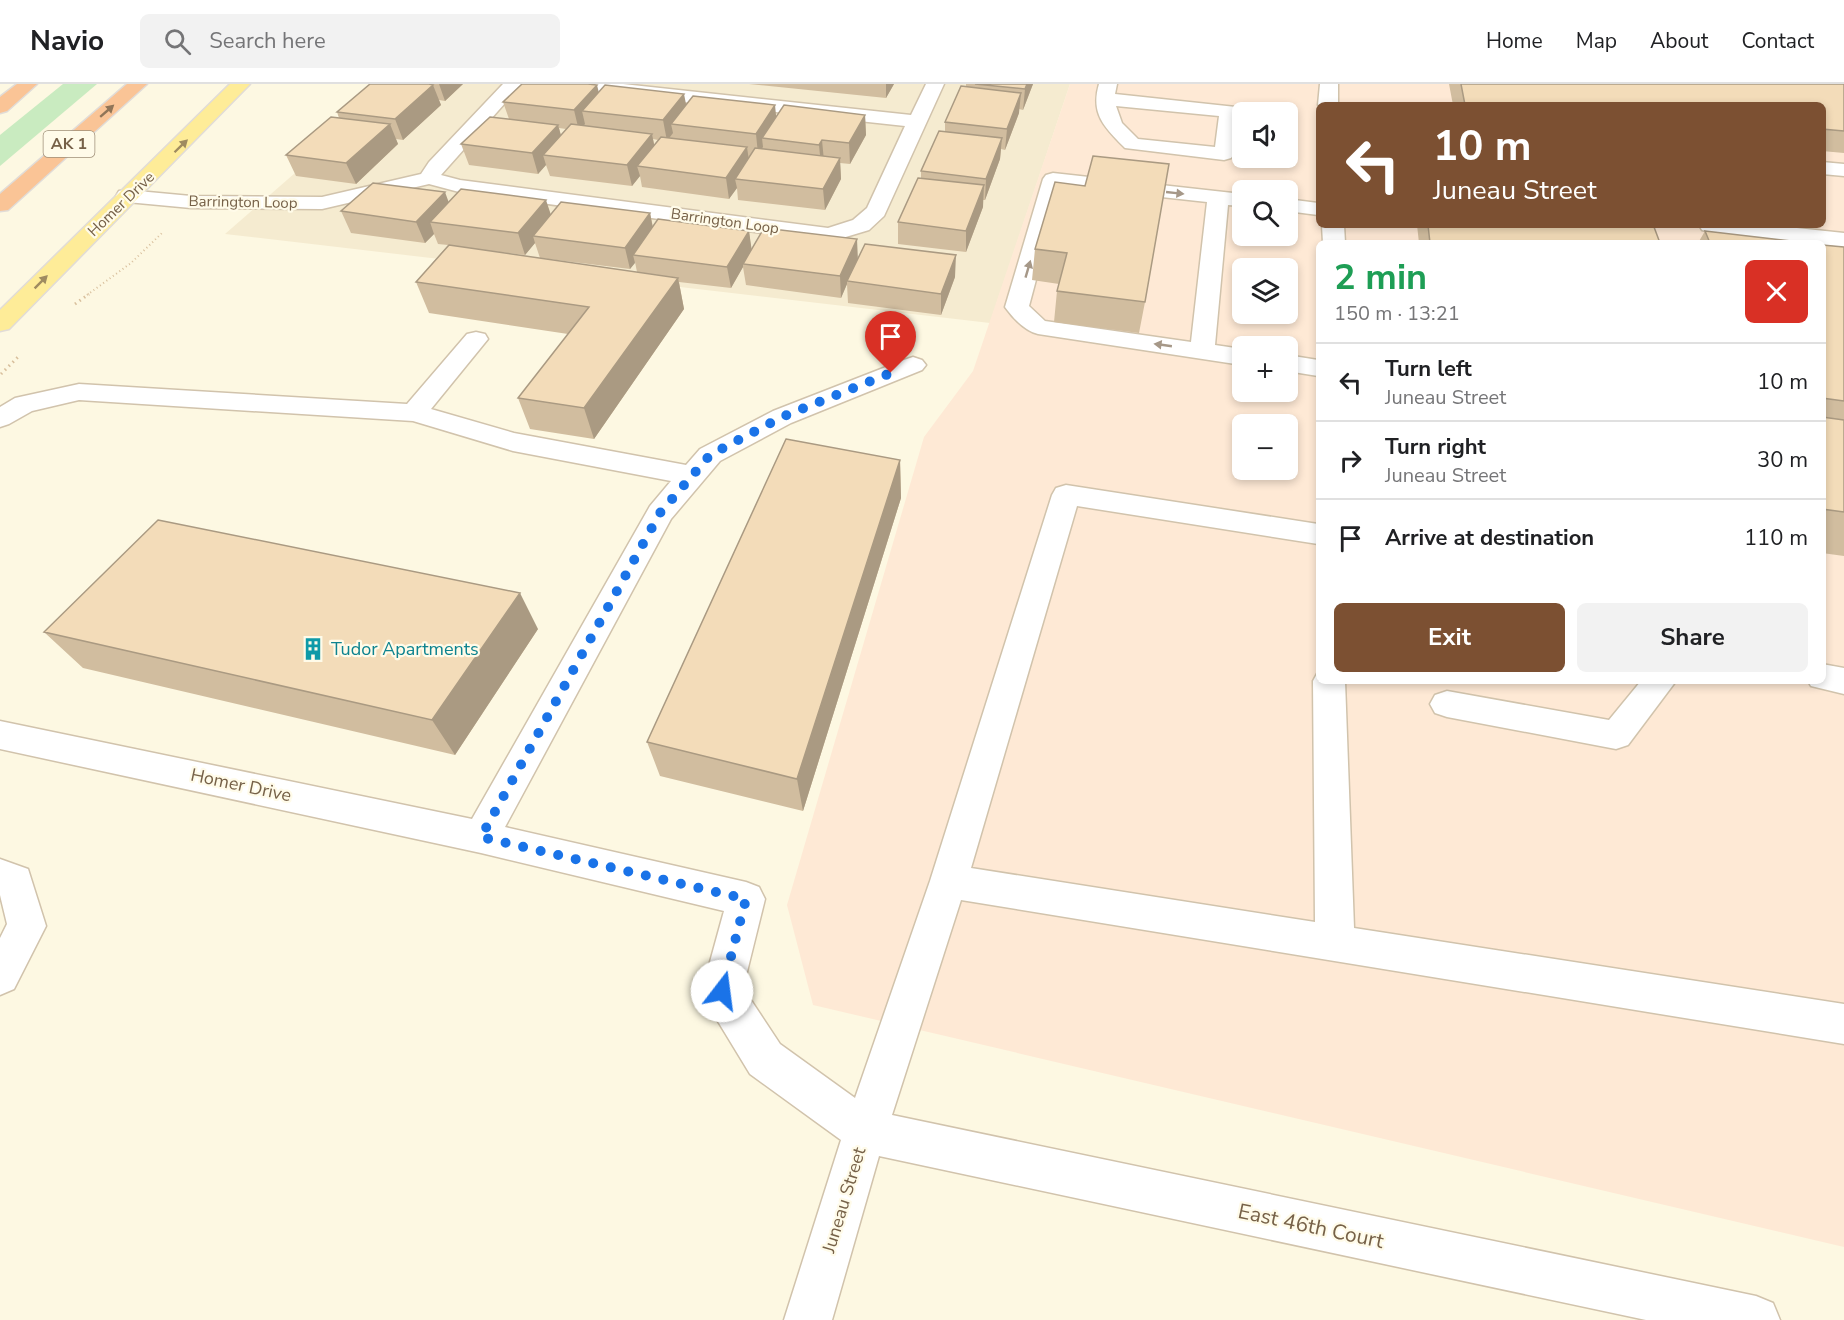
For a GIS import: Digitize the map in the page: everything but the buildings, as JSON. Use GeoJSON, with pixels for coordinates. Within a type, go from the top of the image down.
{"type":"FeatureCollection","features":[{"type":"Feature","properties":{"kind":"highway"},"geometry":{"type":"LineString","coordinates":[[0,90],[10,84]]}},
{"type":"Feature","properties":{"kind":"highway"},"geometry":{"type":"LineString","coordinates":[[0,107],[28,84]]}},
{"type":"Feature","properties":{"kind":"highway","name":"AK 1"},"geometry":{"type":"LineString","coordinates":[[0,205],[138,84]]}},
{"type":"Feature","properties":{"kind":"main road","name":"Homer Drive"},"geometry":{"type":"LineString","coordinates":[[0,324],[241,84]]}},
{"type":"Feature","properties":{"kind":"street"},"geometry":{"type":"LineString","coordinates":[[429,177],[436,166],[513,84]]}},
{"type":"Feature","properties":{"kind":"street"},"geometry":{"type":"LineString","coordinates":[[572,84],[918,122]]}},
{"type":"Feature","properties":{"kind":"street","name":"Barrington Loop"},"geometry":{"type":"LineString","coordinates":[[127,196],[191,202],[322,203],[386,190],[429,177],[459,186],[828,235],[861,225],[876,211],[935,84]]}},
{"type":"Feature","properties":{"kind":"street"},"geometry":{"type":"LineString","coordinates":[[1328,102],[1329,84]]}},
{"type":"Feature","properties":{"kind":"street"},"geometry":{"type":"LineString","coordinates":[[1106,91],[1229,111],[1224,154],[1132,144],[1113,125],[1106,91]]}},
{"type":"Feature","properties":{"kind":"street"},"geometry":{"type":"LineString","coordinates":[[1826,168],[1844,170]]}},
{"type":"Feature","properties":{"kind":"street"},"geometry":{"type":"LineString","coordinates":[[1232,199],[1053,179],[1017,307],[1038,327],[1232,356]]}},
{"type":"Feature","properties":{"kind":"street"},"geometry":{"type":"LineString","coordinates":[[1202,351],[1218,198]]}},
{"type":"Feature","properties":{"kind":"street"},"geometry":{"type":"LineString","coordinates":[[1298,206],[1316,209]]}},
{"type":"Feature","properties":{"kind":"street"},"geometry":{"type":"LineString","coordinates":[[1758,228],[1844,240]]}},
{"type":"Feature","properties":{"kind":"street"},"geometry":{"type":"LineString","coordinates":[[414,413],[476,339]]}},
{"type":"Feature","properties":{"kind":"street"},"geometry":{"type":"LineString","coordinates":[[481,837],[660,513],[710,455],[782,417],[913,364]]}},
{"type":"Feature","properties":{"kind":"street"},"geometry":{"type":"LineString","coordinates":[[1298,365],[1316,368]]}},
{"type":"Feature","properties":{"kind":"street"},"geometry":{"type":"LineString","coordinates":[[0,418],[12,403],[79,392],[414,413],[513,442],[692,476]]}},
{"type":"Feature","properties":{"kind":"street"},"geometry":{"type":"LineString","coordinates":[[865,1131],[949,881],[1066,495],[1316,534]]}},
{"type":"Feature","properties":{"kind":"street"},"geometry":{"type":"LineString","coordinates":[[1826,678],[1844,681]]}},
{"type":"Feature","properties":{"kind":"street"},"geometry":{"type":"LineString","coordinates":[[1329,684],[1335,942]]}},
{"type":"Feature","properties":{"kind":"street"},"geometry":{"type":"LineString","coordinates":[[1447,704],[1616,735],[1658,684]]}},
{"type":"Feature","properties":{"kind":"street","name":"Homer Drive"},"geometry":{"type":"LineString","coordinates":[[0,735],[481,837]]}},
{"type":"Feature","properties":{"kind":"street","name":"Juneau Street"},"geometry":{"type":"LineString","coordinates":[[481,837],[746,899],[722,991],[765,1059],[865,1131],[808,1320]]}},
{"type":"Feature","properties":{"kind":"street"},"geometry":{"type":"LineString","coordinates":[[0,876],[15,882],[27,926],[0,976]]}},
{"type":"Feature","properties":{"kind":"street"},"geometry":{"type":"LineString","coordinates":[[949,881],[1844,1024]]}},
{"type":"Feature","properties":{"kind":"street","name":"East 46th Court"},"geometry":{"type":"LineString","coordinates":[[865,1131],[1756,1320]]}},
{"type":"Feature","properties":{"kind":"path"},"geometry":{"type":"LineString","coordinates":[[66,310],[131,264],[182,214],[191,202]]}},
{"type":"Feature","properties":{"kind":"path"},"geometry":{"type":"LineString","coordinates":[[0,374],[25,350]]}},
{"type":"Feature","properties":{"kind":"shaded area"},"geometry":{"type":"Polygon","coordinates":[[[397,84],[1070,84],[990,323],[225,234],[397,84]]]}},
{"type":"Feature","properties":{"kind":"shaded area"},"geometry":{"type":"Polygon","coordinates":[[[1070,84],[1844,84],[1844,1247],[813,1005],[787,905],[924,437],[973,371],[1070,84]]]}},
{"type":"Feature","properties":{"kind":"green space"},"geometry":{"type":"Polygon","coordinates":[[[63,84],[97,84],[0,166],[0,135],[63,84]]]}},
{"type":"Feature","properties":{"kind":"place","name":"Tudor Apartments"},"geometry":{"type":"Point","coordinates":[313,649]}},
{"type":"Feature","properties":{"kind":"route"},"geometry":{"type":"LineString","coordinates":[[722,991],[746,899],[481,837],[660,513],[710,455],[782,417],[891,373]]}}]}
